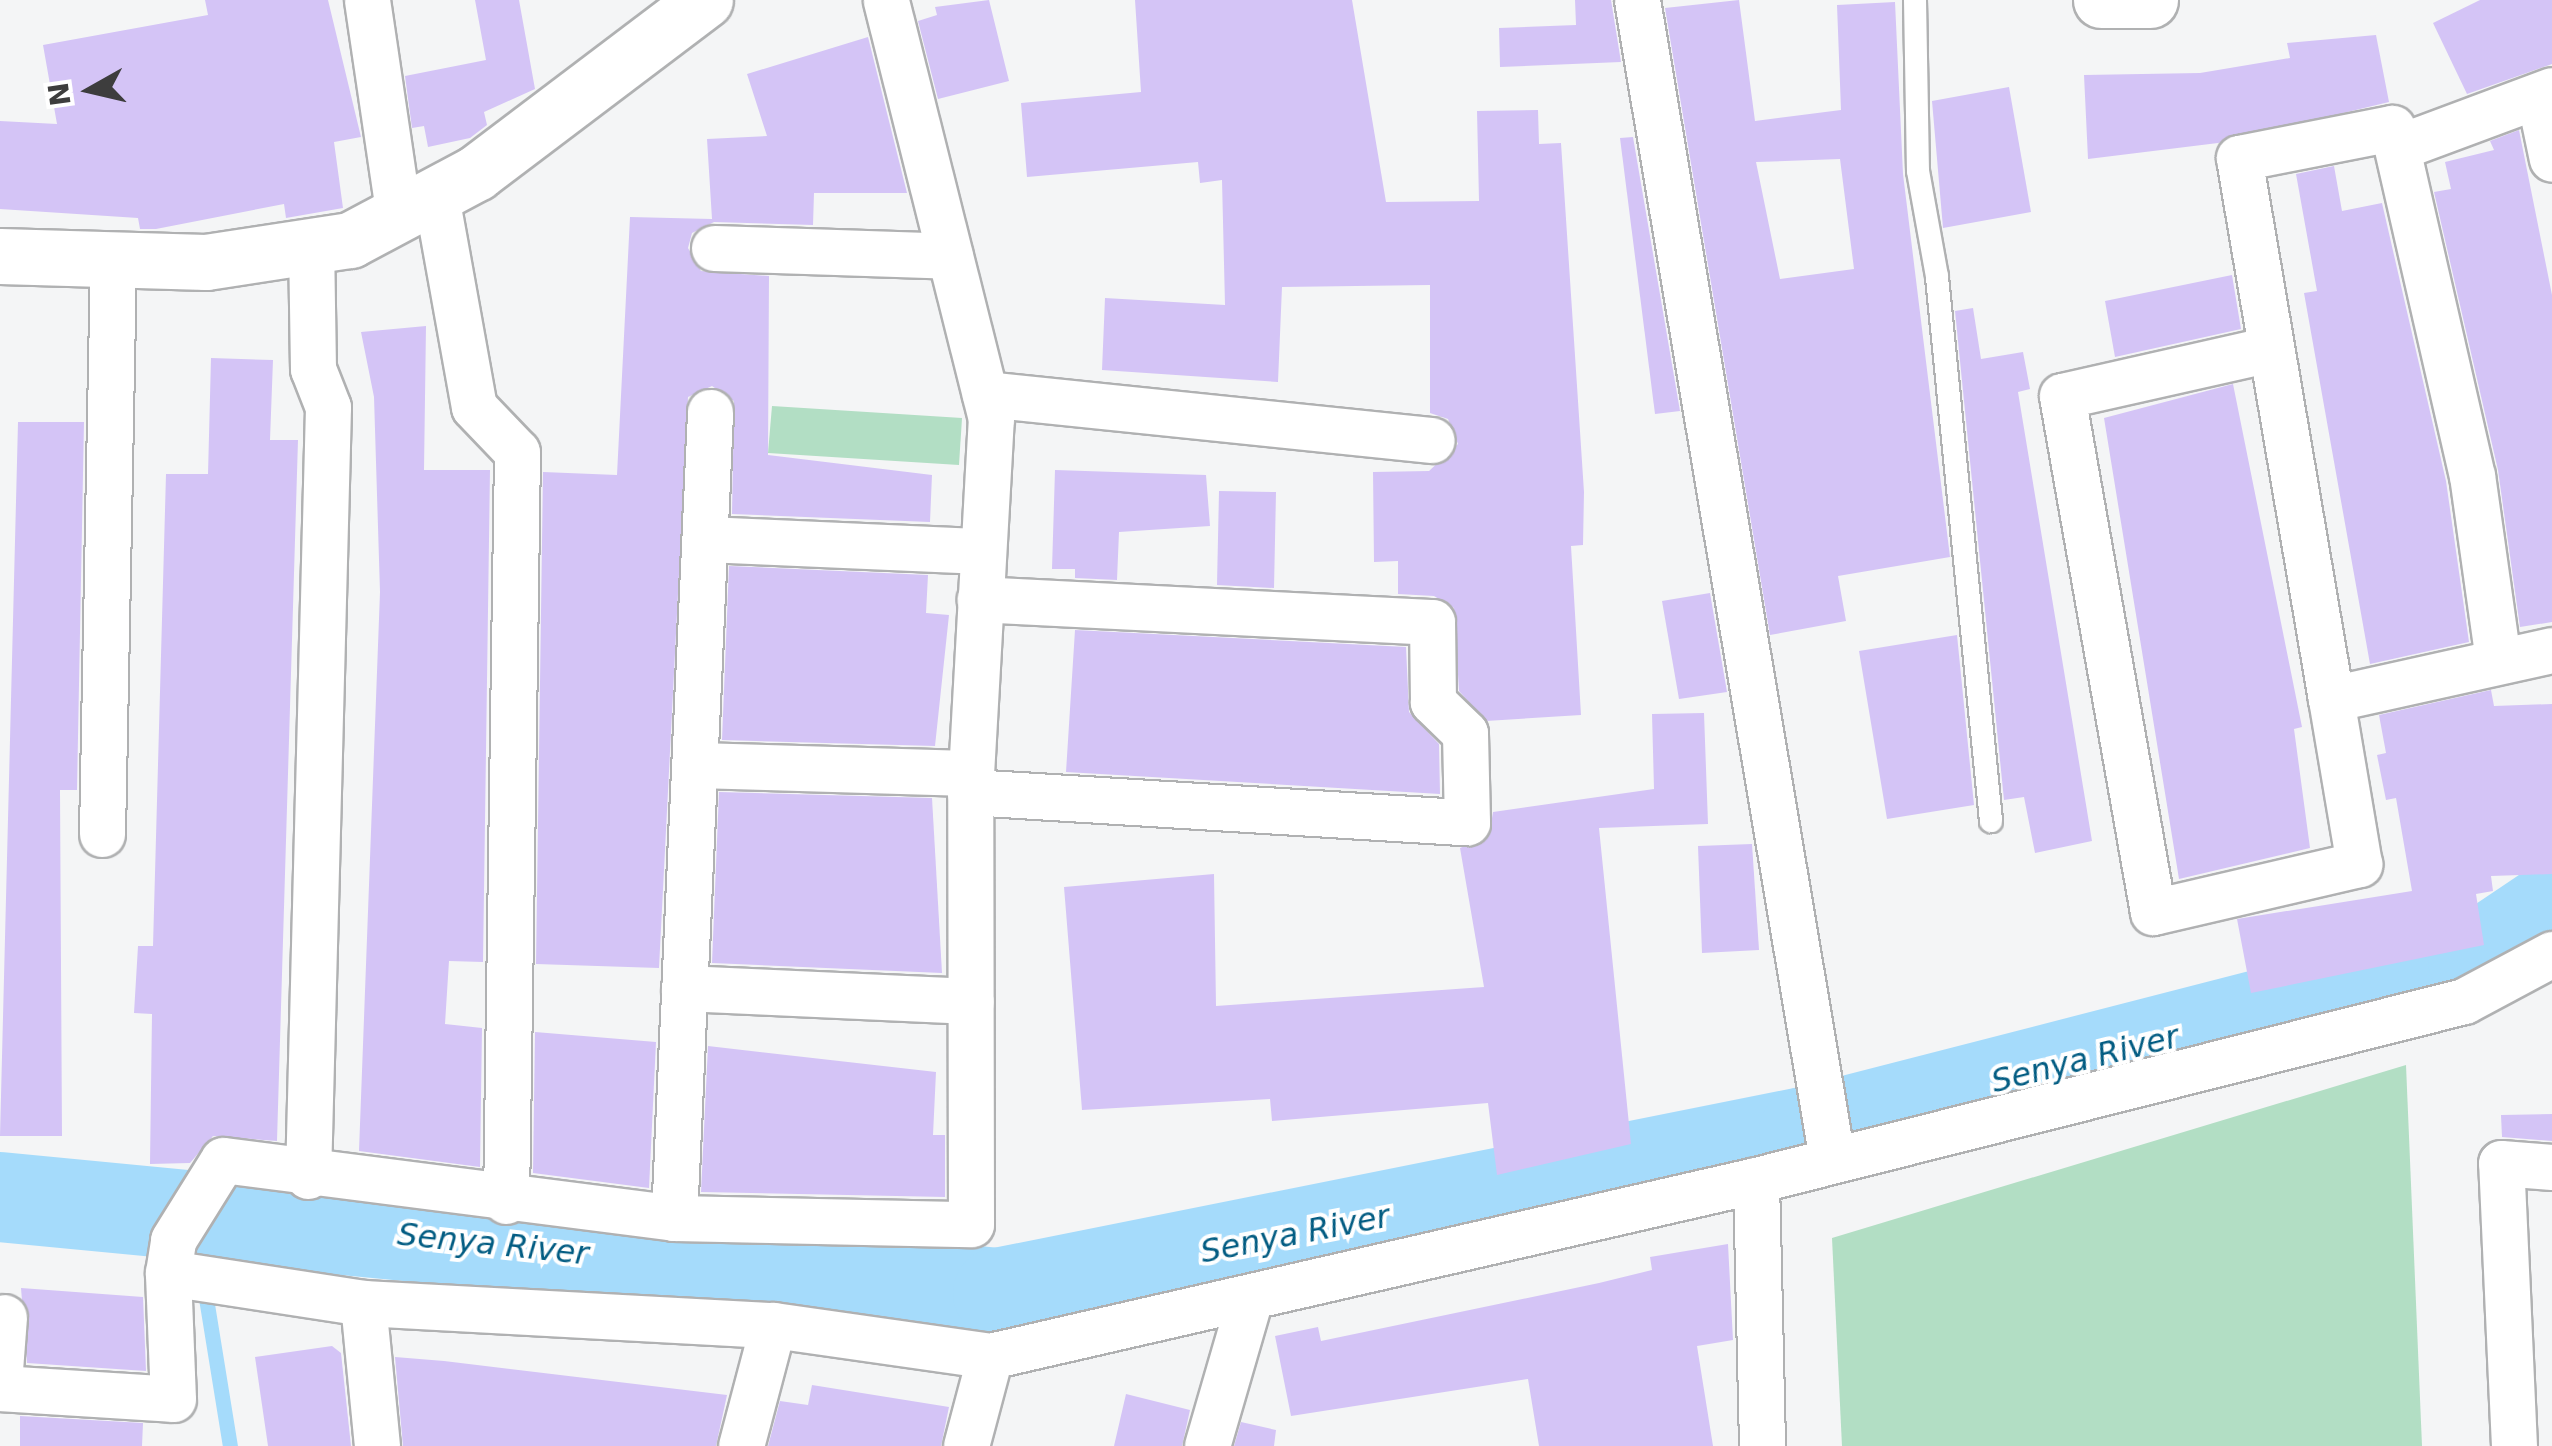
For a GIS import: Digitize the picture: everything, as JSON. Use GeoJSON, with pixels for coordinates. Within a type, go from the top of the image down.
{"type":"FeatureCollection","features":[{"type":"Feature","properties":{"kind":"street"},"geometry":{"type":"LineString","coordinates":[[367,0],[418,207],[474,406],[518,452],[506,1201]]}},
{"type":"Feature","properties":{"kind":"street"},"geometry":{"type":"LineString","coordinates":[[0,1388],[172,1399],[173,1263],[223,1160],[308,1176],[674,1218],[970,1224],[971,783],[983,551],[985,394],[886,0]]}},
{"type":"Feature","properties":{"kind":"street"},"geometry":{"type":"LineString","coordinates":[[1637,0],[1813,1071],[1832,1159]]}},
{"type":"Feature","properties":{"kind":"street"},"geometry":{"type":"LineString","coordinates":[[2101,0],[2150,0]]}},
{"type":"Feature","properties":{"kind":"street"},"geometry":{"type":"LineString","coordinates":[[0,256],[113,262],[311,248],[418,207],[689,6]]}},
{"type":"Feature","properties":{"kind":"street"},"geometry":{"type":"LineString","coordinates":[[2399,146],[2546,94],[2552,159]]}},
{"type":"Feature","properties":{"kind":"street"},"geometry":{"type":"LineString","coordinates":[[2266,350],[2062,396],[2153,912],[2359,864],[2266,350],[2239,158],[2392,128],[2472,476],[2498,660]]}},
{"type":"Feature","properties":{"kind":"street"},"geometry":{"type":"LineString","coordinates":[[308,1176],[328,408],[313,369],[311,248]]}},
{"type":"Feature","properties":{"kind":"street"},"geometry":{"type":"LineString","coordinates":[[714,248],[950,256]]}},
{"type":"Feature","properties":{"kind":"street"},"geometry":{"type":"LineString","coordinates":[[102,834],[113,262]]}},
{"type":"Feature","properties":{"kind":"street"},"geometry":{"type":"LineString","coordinates":[[985,394],[1432,440]]}},
{"type":"Feature","properties":{"kind":"street"},"geometry":{"type":"LineString","coordinates":[[674,1218],[710,412]]}},
{"type":"Feature","properties":{"kind":"street"},"geometry":{"type":"LineString","coordinates":[[704,539],[983,551]]}},
{"type":"Feature","properties":{"kind":"street"},"geometry":{"type":"LineString","coordinates":[[695,764],[1467,822],[1465,733],[1433,702],[1432,622],[980,599]]}},
{"type":"Feature","properties":{"kind":"street"},"geometry":{"type":"LineString","coordinates":[[2332,699],[2552,650]]}},
{"type":"Feature","properties":{"kind":"street"},"geometry":{"type":"LineString","coordinates":[[173,1263],[229,1283],[363,1303],[774,1325],[990,1356],[1249,1301],[1756,1180],[2464,1001],[2552,954]]}},
{"type":"Feature","properties":{"kind":"street"},"geometry":{"type":"LineString","coordinates":[[684,988],[971,1001]]}},
{"type":"Feature","properties":{"kind":"street"},"geometry":{"type":"LineString","coordinates":[[2514,1446],[2501,1164],[2552,1167]]}},
{"type":"Feature","properties":{"kind":"street"},"geometry":{"type":"LineString","coordinates":[[1756,1180],[1762,1446]]}},
{"type":"Feature","properties":{"kind":"street"},"geometry":{"type":"LineString","coordinates":[[1208,1446],[1249,1301]]}},
{"type":"Feature","properties":{"kind":"street"},"geometry":{"type":"LineString","coordinates":[[363,1303],[377,1446]]}},
{"type":"Feature","properties":{"kind":"street"},"geometry":{"type":"LineString","coordinates":[[0,1370],[4,1317]]}},
{"type":"Feature","properties":{"kind":"street"},"geometry":{"type":"LineString","coordinates":[[741,1446],[774,1325]]}},
{"type":"Feature","properties":{"kind":"street"},"geometry":{"type":"LineString","coordinates":[[966,1446],[990,1356]]}},
{"type":"Feature","properties":{"kind":"lane"},"geometry":{"type":"LineString","coordinates":[[1916,0],[1918,172],[1991,821]]}},
{"type":"Feature","properties":{"kind":"green space"},"geometry":{"type":"Polygon","coordinates":[[[772,406],[962,418],[959,465],[768,453],[772,406]]]}},
{"type":"Feature","properties":{"kind":"green space"},"geometry":{"type":"Polygon","coordinates":[[[2406,1065],[2422,1446],[1842,1446],[1832,1238],[2406,1065]]]}},
{"type":"Feature","properties":{"kind":"building"},"geometry":{"type":"Polygon","coordinates":[[[205,0],[328,0],[361,137],[334,142],[343,208],[286,218],[284,204],[156,229],[140,229],[138,218],[0,209],[0,121],[57,124],[43,45],[208,15],[205,0]]]}},
{"type":"Feature","properties":{"kind":"building"},"geometry":{"type":"Polygon","coordinates":[[[475,0],[519,0],[535,89],[484,112],[487,125],[470,138],[428,147],[424,126],[412,128],[405,76],[486,60],[475,0]]]}},
{"type":"Feature","properties":{"kind":"building"},"geometry":{"type":"Polygon","coordinates":[[[989,0],[1009,81],[938,99],[918,21],[937,15],[935,7],[989,0]]]}},
{"type":"Feature","properties":{"kind":"building"},"geometry":{"type":"Polygon","coordinates":[[[1135,0],[1352,0],[1386,202],[1479,201],[1477,111],[1538,110],[1539,144],[1561,143],[1584,492],[1583,545],[1571,546],[1581,715],[1486,721],[1459,691],[1454,608],[1434,596],[1398,594],[1398,561],[1374,562],[1373,472],[1429,471],[1458,444],[1448,419],[1430,413],[1430,285],[1282,287],[1278,382],[1102,370],[1105,298],[1225,305],[1222,180],[1200,183],[1198,162],[1027,177],[1021,103],[1141,92],[1135,0]]]}},
{"type":"Feature","properties":{"kind":"building"},"geometry":{"type":"Polygon","coordinates":[[[1575,0],[1611,0],[1621,62],[1500,67],[1499,28],[1576,25],[1575,0]]]}},
{"type":"Feature","properties":{"kind":"building"},"geometry":{"type":"Polygon","coordinates":[[[1739,0],[1755,121],[1841,110],[1837,5],[1895,2],[1903,174],[1950,557],[1838,576],[1846,621],[1770,635],[1665,8],[1739,0]],[[1840,159],[1756,162],[1780,279],[1854,269],[1840,159]]]}},
{"type":"Feature","properties":{"kind":"building"},"geometry":{"type":"Polygon","coordinates":[[[2480,0],[2552,0],[2552,64],[2467,94],[2433,23],[2480,0]]]}},
{"type":"Feature","properties":{"kind":"building"},"geometry":{"type":"Polygon","coordinates":[[[2376,35],[2389,102],[2218,143],[2088,159],[2084,75],[2200,73],[2290,58],[2287,43],[2376,35]]]}},
{"type":"Feature","properties":{"kind":"building"},"geometry":{"type":"Polygon","coordinates":[[[868,37],[907,193],[814,193],[813,225],[714,222],[692,233],[688,248],[701,271],[769,276],[768,455],[932,475],[930,522],[732,514],[734,401],[712,386],[688,397],[659,968],[536,964],[543,472],[617,475],[630,217],[712,219],[707,139],[767,136],[747,74],[868,37]]]}},
{"type":"Feature","properties":{"kind":"building"},"geometry":{"type":"Polygon","coordinates":[[[2009,87],[2031,212],[1943,228],[1932,101],[2009,87]]]}},
{"type":"Feature","properties":{"kind":"building"},"geometry":{"type":"Polygon","coordinates":[[[2519,130],[2552,295],[2552,622],[2520,627],[2498,470],[2434,192],[2451,189],[2445,162],[2494,150],[2490,141],[2519,130]]]}},
{"type":"Feature","properties":{"kind":"building"},"geometry":{"type":"Polygon","coordinates":[[[1633,137],[1680,411],[1655,414],[1620,138],[1633,137]]]}},
{"type":"Feature","properties":{"kind":"building"},"geometry":{"type":"Polygon","coordinates":[[[2334,166],[2342,211],[2382,203],[2446,481],[2469,642],[2370,664],[2304,293],[2317,291],[2296,174],[2334,166]]]}},
{"type":"Feature","properties":{"kind":"building"},"geometry":{"type":"Polygon","coordinates":[[[2232,275],[2241,329],[2115,357],[2105,301],[2232,275]]]}},
{"type":"Feature","properties":{"kind":"building"},"geometry":{"type":"Polygon","coordinates":[[[1973,308],[1981,359],[2023,352],[2030,389],[2018,392],[2092,841],[2035,853],[2024,797],[2004,800],[1955,311],[1973,308]]]}},
{"type":"Feature","properties":{"kind":"building"},"geometry":{"type":"Polygon","coordinates":[[[426,326],[424,470],[490,470],[483,962],[449,961],[445,1024],[482,1028],[480,1167],[359,1151],[380,592],[374,397],[361,332],[426,326]]]}},
{"type":"Feature","properties":{"kind":"building"},"geometry":{"type":"Polygon","coordinates":[[[211,358],[273,360],[270,440],[298,440],[277,1141],[213,1136],[190,1163],[150,1164],[152,1014],[134,1013],[138,946],[153,946],[166,474],[208,474],[211,358]]]}},
{"type":"Feature","properties":{"kind":"building"},"geometry":{"type":"Polygon","coordinates":[[[2233,384],[2302,727],[2294,729],[2310,848],[2179,879],[2104,418],[2233,384]]]}},
{"type":"Feature","properties":{"kind":"building"},"geometry":{"type":"Polygon","coordinates":[[[18,422],[84,422],[77,790],[60,790],[62,1136],[0,1136],[18,422]]]}},
{"type":"Feature","properties":{"kind":"building"},"geometry":{"type":"Polygon","coordinates":[[[1055,470],[1206,475],[1210,526],[1119,532],[1117,580],[1075,578],[1075,569],[1052,569],[1055,470]]]}},
{"type":"Feature","properties":{"kind":"building"},"geometry":{"type":"Polygon","coordinates":[[[1219,491],[1276,492],[1274,588],[1217,585],[1219,491]]]}},
{"type":"Feature","properties":{"kind":"building"},"geometry":{"type":"Polygon","coordinates":[[[729,566],[928,575],[926,613],[949,615],[935,746],[722,740],[729,566]]]}},
{"type":"Feature","properties":{"kind":"building"},"geometry":{"type":"Polygon","coordinates":[[[1710,593],[1727,692],[1679,699],[1662,601],[1710,593]]]}},
{"type":"Feature","properties":{"kind":"building"},"geometry":{"type":"Polygon","coordinates":[[[1075,630],[1406,647],[1409,712],[1439,744],[1440,794],[1066,772],[1075,630]]]}},
{"type":"Feature","properties":{"kind":"building"},"geometry":{"type":"Polygon","coordinates":[[[1957,635],[1974,805],[1887,819],[1859,651],[1957,635]]]}},
{"type":"Feature","properties":{"kind":"building"},"geometry":{"type":"Polygon","coordinates":[[[2491,690],[2494,706],[2552,704],[2552,874],[2491,876],[2493,891],[2476,894],[2484,945],[2251,993],[2237,919],[2412,891],[2396,798],[2386,800],[2377,755],[2386,753],[2379,715],[2491,690]]]}},
{"type":"Feature","properties":{"kind":"building"},"geometry":{"type":"Polygon","coordinates":[[[1704,713],[1708,824],[1599,828],[1631,1144],[1497,1175],[1488,1103],[1272,1121],[1270,1099],[1082,1110],[1064,887],[1214,874],[1216,1006],[1484,987],[1460,848],[1489,836],[1493,812],[1654,789],[1652,714],[1704,713]]]}},
{"type":"Feature","properties":{"kind":"building"},"geometry":{"type":"Polygon","coordinates":[[[719,792],[932,798],[942,973],[712,963],[719,792]]]}},
{"type":"Feature","properties":{"kind":"building"},"geometry":{"type":"Polygon","coordinates":[[[1752,844],[1759,950],[1702,953],[1698,846],[1752,844]]]}},
{"type":"Feature","properties":{"kind":"building"},"geometry":{"type":"Polygon","coordinates":[[[535,1032],[656,1042],[649,1188],[533,1173],[535,1032]]]}},
{"type":"Feature","properties":{"kind":"building"},"geometry":{"type":"Polygon","coordinates":[[[708,1046],[936,1072],[933,1135],[945,1135],[945,1197],[701,1192],[708,1046]]]}},
{"type":"Feature","properties":{"kind":"building"},"geometry":{"type":"Polygon","coordinates":[[[2552,1114],[2552,1141],[2502,1137],[2501,1115],[2552,1114]]]}},
{"type":"Feature","properties":{"kind":"building"},"geometry":{"type":"Polygon","coordinates":[[[1728,1244],[1733,1340],[1697,1346],[1713,1446],[1539,1446],[1528,1379],[1291,1416],[1275,1336],[1318,1327],[1321,1341],[1599,1283],[1652,1270],[1650,1257],[1728,1244]]]}},
{"type":"Feature","properties":{"kind":"building"},"geometry":{"type":"Polygon","coordinates":[[[21,1288],[143,1297],[146,1371],[27,1363],[21,1288]]]}},
{"type":"Feature","properties":{"kind":"building"},"geometry":{"type":"Polygon","coordinates":[[[332,1346],[341,1353],[351,1446],[268,1446],[255,1357],[332,1346]]]}},
{"type":"Feature","properties":{"kind":"building"},"geometry":{"type":"Polygon","coordinates":[[[395,1357],[727,1395],[716,1446],[403,1446],[395,1357]]]}},
{"type":"Feature","properties":{"kind":"building"},"geometry":{"type":"Polygon","coordinates":[[[812,1385],[949,1407],[941,1446],[768,1446],[780,1401],[808,1405],[812,1385]]]}},
{"type":"Feature","properties":{"kind":"building"},"geometry":{"type":"Polygon","coordinates":[[[1126,1394],[1190,1410],[1182,1446],[1114,1446],[1126,1394]]]}},
{"type":"Feature","properties":{"kind":"building"},"geometry":{"type":"Polygon","coordinates":[[[20,1416],[143,1423],[142,1446],[20,1446],[20,1416]]]}},
{"type":"Feature","properties":{"kind":"building"},"geometry":{"type":"Polygon","coordinates":[[[1241,1422],[1276,1430],[1274,1446],[1234,1446],[1241,1422]]]}},
{"type":"Feature","properties":{"kind":"waterway","name":"Senya River"},"geometry":{"type":"LineString","coordinates":[[0,1197],[998,1293],[1804,1132],[2473,960],[2552,907]]}},
{"type":"Feature","properties":{"kind":"waterway"},"geometry":{"type":"LineString","coordinates":[[194,1224],[230,1446]]}}]}
